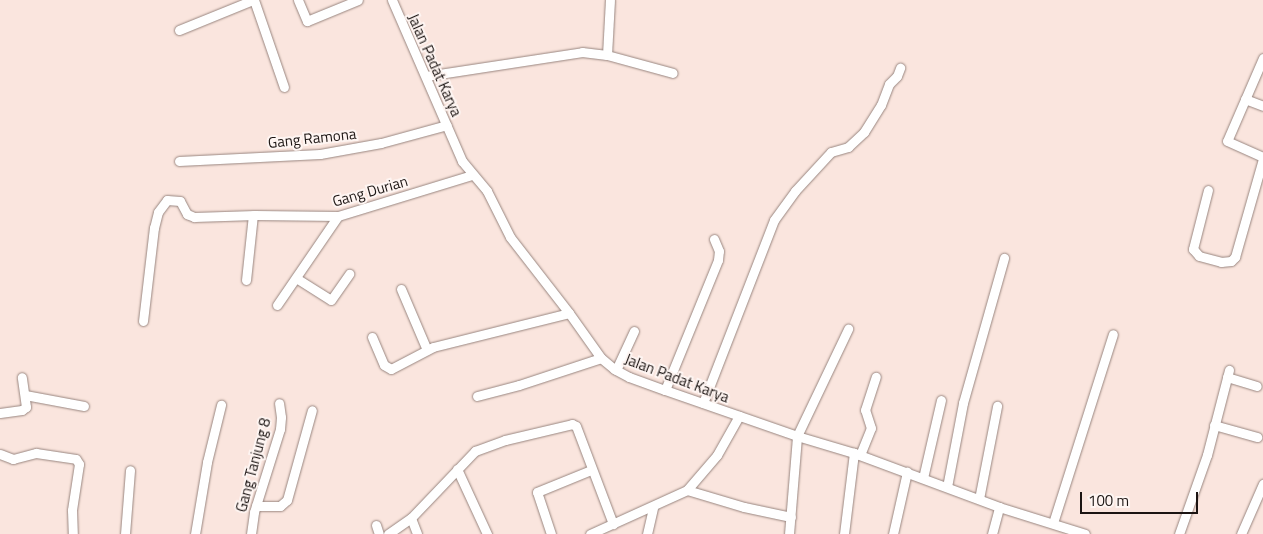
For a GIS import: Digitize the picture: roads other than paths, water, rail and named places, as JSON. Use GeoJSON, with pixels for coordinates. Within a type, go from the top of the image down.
{"type":"FeatureCollection","features":[{"type":"Feature","properties":{"kind":"street"},"geometry":{"type":"LineString","coordinates":[[179,30],[254,0],[284,87]]}},
{"type":"Feature","properties":{"kind":"street"},"geometry":{"type":"LineString","coordinates":[[298,0],[307,21],[358,0]]}},
{"type":"Feature","properties":{"kind":"street","name":"Jalan Padat Karya"},"geometry":{"type":"LineString","coordinates":[[392,0],[462,161],[487,191],[510,237],[601,358],[616,370],[665,390],[739,416],[857,454],[979,499],[1085,534]]}},
{"type":"Feature","properties":{"kind":"street"},"geometry":{"type":"LineString","coordinates":[[607,55],[610,0]]}},
{"type":"Feature","properties":{"kind":"street"},"geometry":{"type":"LineString","coordinates":[[426,76],[538,60],[573,53],[607,55],[673,73]]}},
{"type":"Feature","properties":{"kind":"street"},"geometry":{"type":"LineString","coordinates":[[1208,190],[1193,249],[1199,256],[1221,262],[1231,261],[1235,257],[1263,158],[1227,141],[1263,58]]}},
{"type":"Feature","properties":{"kind":"street"},"geometry":{"type":"LineString","coordinates":[[703,403],[774,220],[795,191],[831,152],[848,147],[864,132],[881,105],[889,84],[897,76],[900,68]]}},
{"type":"Feature","properties":{"kind":"street"},"geometry":{"type":"LineString","coordinates":[[1245,99],[1263,106]]}},
{"type":"Feature","properties":{"kind":"street","name":"Gang Ramona"},"geometry":{"type":"LineString","coordinates":[[179,161],[320,154],[381,143],[446,125]]}},
{"type":"Feature","properties":{"kind":"street","name":"Gang Durian"},"geometry":{"type":"LineString","coordinates":[[143,321],[152,240],[161,207],[167,200],[180,201],[185,212],[191,217],[253,215],[338,216],[472,175]]}},
{"type":"Feature","properties":{"kind":"street"},"geometry":{"type":"LineString","coordinates":[[246,280],[253,215]]}},
{"type":"Feature","properties":{"kind":"street"},"geometry":{"type":"LineString","coordinates":[[276,305],[338,216]]}},
{"type":"Feature","properties":{"kind":"street"},"geometry":{"type":"LineString","coordinates":[[665,390],[718,260],[719,252],[714,239]]}},
{"type":"Feature","properties":{"kind":"street"},"geometry":{"type":"LineString","coordinates":[[947,487],[963,403],[1004,258]]}},
{"type":"Feature","properties":{"kind":"street"},"geometry":{"type":"LineString","coordinates":[[296,278],[331,300],[349,274]]}},
{"type":"Feature","properties":{"kind":"street"},"geometry":{"type":"LineString","coordinates":[[401,289],[427,350]]}},
{"type":"Feature","properties":{"kind":"street"},"geometry":{"type":"LineString","coordinates":[[372,337],[384,365],[388,369],[395,368],[427,350],[569,313]]}},
{"type":"Feature","properties":{"kind":"street"},"geometry":{"type":"LineString","coordinates":[[789,534],[797,436],[848,329]]}},
{"type":"Feature","properties":{"kind":"street"},"geometry":{"type":"LineString","coordinates":[[616,370],[634,331]]}},
{"type":"Feature","properties":{"kind":"street"},"geometry":{"type":"LineString","coordinates":[[1053,523],[1113,334]]}},
{"type":"Feature","properties":{"kind":"street"},"geometry":{"type":"LineString","coordinates":[[477,396],[519,385],[601,358]]}},
{"type":"Feature","properties":{"kind":"street"},"geometry":{"type":"LineString","coordinates":[[1179,534],[1207,455],[1228,374],[1257,386]]}},
{"type":"Feature","properties":{"kind":"street"},"geometry":{"type":"LineString","coordinates":[[0,413],[22,410],[26,407],[26,394],[22,377]]}},
{"type":"Feature","properties":{"kind":"street"},"geometry":{"type":"LineString","coordinates":[[844,534],[857,454],[871,428],[865,410],[876,378]]}},
{"type":"Feature","properties":{"kind":"street"},"geometry":{"type":"LineString","coordinates":[[26,394],[84,406]]}},
{"type":"Feature","properties":{"kind":"street"},"geometry":{"type":"LineString","coordinates":[[923,478],[941,400]]}},
{"type":"Feature","properties":{"kind":"street","name":"Gang Tanjung 8"},"geometry":{"type":"LineString","coordinates":[[251,534],[256,506],[280,429],[279,403]]}},
{"type":"Feature","properties":{"kind":"street"},"geometry":{"type":"LineString","coordinates":[[196,534],[207,462],[221,405]]}},
{"type":"Feature","properties":{"kind":"street"},"geometry":{"type":"LineString","coordinates":[[979,499],[997,406]]}},
{"type":"Feature","properties":{"kind":"street"},"geometry":{"type":"LineString","coordinates":[[256,506],[280,506],[287,500],[312,410]]}},
{"type":"Feature","properties":{"kind":"street"},"geometry":{"type":"LineString","coordinates":[[590,534],[687,490],[717,455],[739,416]]}},
{"type":"Feature","properties":{"kind":"street"},"geometry":{"type":"LineString","coordinates":[[388,534],[411,518],[475,451],[489,444],[572,424],[576,426],[591,470],[613,524]]}},
{"type":"Feature","properties":{"kind":"street"},"geometry":{"type":"LineString","coordinates":[[1214,425],[1257,437]]}},
{"type":"Feature","properties":{"kind":"street"},"geometry":{"type":"LineString","coordinates":[[0,454],[13,459],[36,452],[76,459],[79,464],[72,510],[73,534]]}},
{"type":"Feature","properties":{"kind":"street"},"geometry":{"type":"LineString","coordinates":[[457,469],[487,534]]}},
{"type":"Feature","properties":{"kind":"street"},"geometry":{"type":"LineString","coordinates":[[125,534],[130,470]]}},
{"type":"Feature","properties":{"kind":"street"},"geometry":{"type":"LineString","coordinates":[[551,534],[537,492],[591,470]]}},
{"type":"Feature","properties":{"kind":"street"},"geometry":{"type":"LineString","coordinates":[[893,534],[906,472]]}},
{"type":"Feature","properties":{"kind":"street"},"geometry":{"type":"LineString","coordinates":[[1241,534],[1263,484]]}},
{"type":"Feature","properties":{"kind":"street"},"geometry":{"type":"LineString","coordinates":[[687,490],[744,507],[791,517]]}},
{"type":"Feature","properties":{"kind":"street"},"geometry":{"type":"LineString","coordinates":[[992,534],[999,506]]}},
{"type":"Feature","properties":{"kind":"street"},"geometry":{"type":"LineString","coordinates":[[647,534],[652,507]]}},
{"type":"Feature","properties":{"kind":"street"},"geometry":{"type":"LineString","coordinates":[[411,518],[418,534]]}}]}
